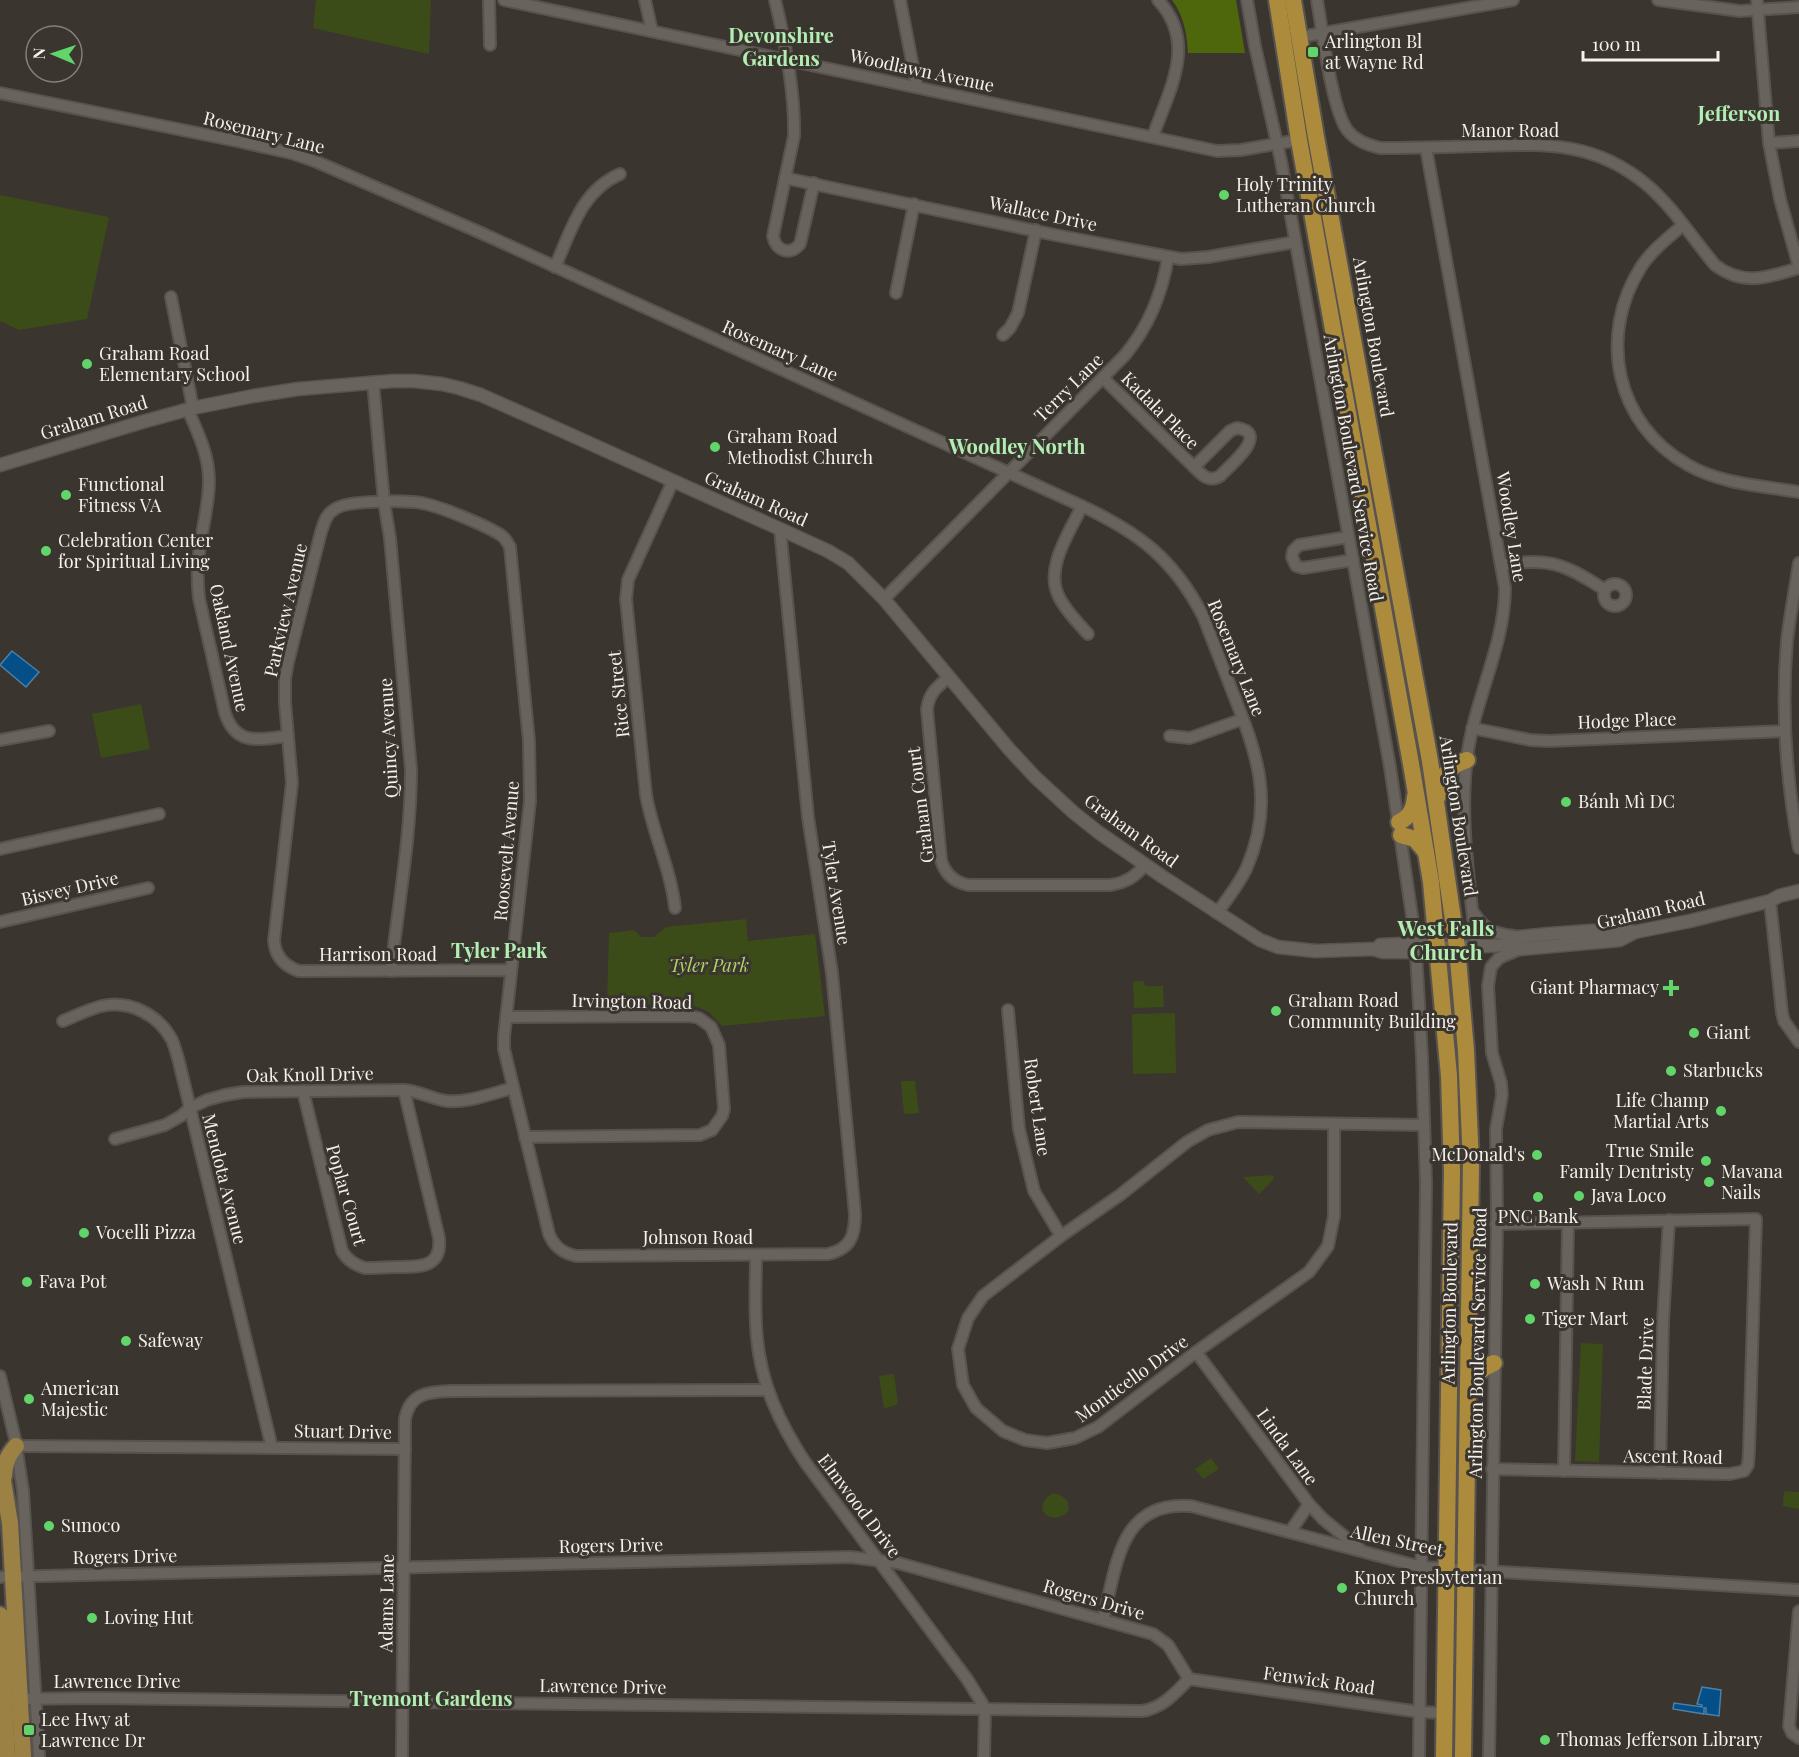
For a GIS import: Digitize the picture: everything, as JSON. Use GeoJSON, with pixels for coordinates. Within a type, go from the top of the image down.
{"type":"FeatureCollection","features":[{"type":"Feature","properties":{"kind":"highway","name":"Arlington Boulevard"},"geometry":{"type":"LineString","coordinates":[[1277,0],[1299,141],[1431,882],[1449,1076],[1452,1159],[1443,1757]]}},
{"type":"Feature","properties":{"kind":"highway","name":"Arlington Boulevard"},"geometry":{"type":"LineString","coordinates":[[1293,0],[1408,635],[1437,806],[1457,948],[1469,1095],[1471,1163],[1463,1757]]}},
{"type":"Feature","properties":{"kind":"highway"},"geometry":{"type":"LineString","coordinates":[[1299,141],[1304,140],[1310,144],[1322,166]]}},
{"type":"Feature","properties":{"kind":"highway"},"geometry":{"type":"LineString","coordinates":[[1437,806],[1442,778],[1451,767],[1467,760]]}},
{"type":"Feature","properties":{"kind":"highway"},"geometry":{"type":"LineString","coordinates":[[1416,789],[1411,812],[1400,829],[1407,836],[1415,839],[1426,852]]}},
{"type":"Feature","properties":{"kind":"highway"},"geometry":{"type":"LineString","coordinates":[[1469,1345],[1481,1358],[1494,1364]]}},
{"type":"Feature","properties":{"kind":"highway"},"geometry":{"type":"LineString","coordinates":[[1469,1385],[1475,1374],[1484,1367],[1494,1364]]}},
{"type":"Feature","properties":{"kind":"main road"},"geometry":{"type":"LineString","coordinates":[[4,1480],[5,1463],[9,1453],[16,1446]]}},
{"type":"Feature","properties":{"kind":"main road"},"geometry":{"type":"LineString","coordinates":[[0,1463],[10,1523],[23,1757]]}},
{"type":"Feature","properties":{"kind":"main road"},"geometry":{"type":"LineString","coordinates":[[0,1615],[20,1699],[7,1757]]}},
{"type":"Feature","properties":{"kind":"street"},"geometry":{"type":"LineString","coordinates":[[489,0],[490,45]]}},
{"type":"Feature","properties":{"kind":"street","name":"Woodlawn Avenue"},"geometry":{"type":"LineString","coordinates":[[504,0],[1217,151],[1299,141]]}},
{"type":"Feature","properties":{"kind":"street"},"geometry":{"type":"LineString","coordinates":[[645,0],[652,31]]}},
{"type":"Feature","properties":{"kind":"street"},"geometry":{"type":"LineString","coordinates":[[775,0],[783,32],[794,120],[794,136],[773,236],[774,243],[784,251],[795,249],[800,244],[814,183]]}},
{"type":"Feature","properties":{"kind":"street"},"geometry":{"type":"LineString","coordinates":[[900,0],[917,87]]}},
{"type":"Feature","properties":{"kind":"street"},"geometry":{"type":"LineString","coordinates":[[1153,136],[1175,70],[1179,47],[1179,39],[1171,17],[1158,0]]}},
{"type":"Feature","properties":{"kind":"street","name":"Arlington Boulevard Service Road"},"geometry":{"type":"LineString","coordinates":[[1247,0],[1295,242],[1353,560],[1400,829],[1416,948],[1424,1125],[1426,1236],[1419,1757]]}},
{"type":"Feature","properties":{"kind":"street"},"geometry":{"type":"LineString","coordinates":[[1317,0],[1323,33]]}},
{"type":"Feature","properties":{"kind":"street"},"geometry":{"type":"LineString","coordinates":[[1282,29],[1300,37],[1513,0]]}},
{"type":"Feature","properties":{"kind":"street"},"geometry":{"type":"LineString","coordinates":[[1658,0],[1740,11],[1757,5],[1799,7]]}},
{"type":"Feature","properties":{"kind":"street"},"geometry":{"type":"LineString","coordinates":[[1757,5],[1769,143],[1778,191],[1799,268]]}},
{"type":"Feature","properties":{"kind":"street","name":"Manor Road"},"geometry":{"type":"LineString","coordinates":[[1323,33],[1338,109],[1347,130],[1359,141],[1380,148],[1549,145],[1577,149],[1597,155],[1631,172],[1663,200],[1715,265],[1733,276],[1755,279],[1799,268]]}},
{"type":"Feature","properties":{"kind":"street","name":"Rosemary Lane"},"geometry":{"type":"LineString","coordinates":[[0,93],[291,153],[317,162],[371,184],[1113,520],[1134,533],[1164,559],[1181,580],[1203,616],[1243,719],[1258,765],[1261,788],[1259,830],[1247,868],[1217,913]]}},
{"type":"Feature","properties":{"kind":"street"},"geometry":{"type":"LineString","coordinates":[[1769,143],[1799,141]]}},
{"type":"Feature","properties":{"kind":"street","name":"Woodley Lane"},"geometry":{"type":"LineString","coordinates":[[1426,148],[1502,565],[1505,596],[1503,623],[1472,728],[1467,760],[1464,810],[1476,946]]}},
{"type":"Feature","properties":{"kind":"street"},"geometry":{"type":"LineString","coordinates":[[555,267],[585,202],[601,185],[620,174]]}},
{"type":"Feature","properties":{"kind":"street","name":"Wallace Drive"},"geometry":{"type":"LineString","coordinates":[[785,178],[1168,257],[1195,259],[1295,242]]}},
{"type":"Feature","properties":{"kind":"street"},"geometry":{"type":"LineString","coordinates":[[896,293],[914,204]]}},
{"type":"Feature","properties":{"kind":"street"},"geometry":{"type":"LineString","coordinates":[[1683,225],[1665,240],[1642,265],[1624,303],[1617,338],[1617,357],[1629,401],[1649,434],[1670,453],[1690,466],[1718,477],[1799,492]]}},
{"type":"Feature","properties":{"kind":"street"},"geometry":{"type":"LineString","coordinates":[[1003,335],[1010,328],[1018,313],[1036,230]]}},
{"type":"Feature","properties":{"kind":"street","name":"Terry Lane"},"geometry":{"type":"LineString","coordinates":[[884,599],[1125,355],[1143,332],[1154,311],[1162,290],[1168,257]]}},
{"type":"Feature","properties":{"kind":"street","name":"Oakland Avenue"},"geometry":{"type":"LineString","coordinates":[[171,297],[191,409],[208,467],[208,497],[197,579],[199,598],[225,713],[231,727],[249,739],[288,736]]}},
{"type":"Feature","properties":{"kind":"street","name":"Kadala Place"},"geometry":{"type":"LineString","coordinates":[[1103,378],[1205,478],[1215,479],[1220,476],[1248,447],[1249,435],[1241,428],[1233,429],[1194,467]]}},
{"type":"Feature","properties":{"kind":"street","name":"Graham Road"},"geometry":{"type":"LineString","coordinates":[[0,465],[191,409],[298,389],[373,382],[414,381],[459,388],[481,395],[780,529],[848,563],[884,599],[1035,777],[1089,825],[1145,865],[1247,933],[1278,947],[1316,951],[1373,950],[1383,952],[1416,948],[1425,952],[1437,948],[1620,940],[1635,932],[1690,921],[1770,901],[1799,891]]}},
{"type":"Feature","properties":{"kind":"street"},"geometry":{"type":"LineString","coordinates":[[373,382],[384,502]]}},
{"type":"Feature","properties":{"kind":"street","name":"Rice Street"},"geometry":{"type":"LineString","coordinates":[[672,481],[628,580],[626,599],[646,795],[650,816],[671,883],[675,908]]}},
{"type":"Feature","properties":{"kind":"street","name":"Parkview Avenue"},"geometry":{"type":"LineString","coordinates":[[283,963],[276,952],[274,940],[291,790],[285,702],[288,662],[325,520],[340,506],[384,502]]}},
{"type":"Feature","properties":{"kind":"street","name":"Roosevelt Avenue"},"geometry":{"type":"LineString","coordinates":[[384,502],[423,503],[442,509],[496,532],[508,542],[510,547],[531,772],[530,801],[504,1049],[549,1234],[552,1241],[562,1251]]}},
{"type":"Feature","properties":{"kind":"street","name":"Quincy Avenue"},"geometry":{"type":"LineString","coordinates":[[384,502],[391,550],[411,770],[391,971]]}},
{"type":"Feature","properties":{"kind":"street"},"geometry":{"type":"LineString","coordinates":[[1082,506],[1059,556],[1055,576],[1058,595],[1063,605],[1088,634]]}},
{"type":"Feature","properties":{"kind":"street","name":"Tyler Avenue"},"geometry":{"type":"LineString","coordinates":[[780,529],[808,818],[832,973],[855,1214],[854,1234],[848,1245],[835,1253]]}},
{"type":"Feature","properties":{"kind":"street"},"geometry":{"type":"LineString","coordinates":[[1348,537],[1299,545],[1293,551],[1292,557],[1296,566],[1303,568],[1353,560]]}},
{"type":"Feature","properties":{"kind":"street"},"geometry":{"type":"LineString","coordinates":[[1502,565],[1524,561],[1552,562],[1572,570],[1605,590]]}},
{"type":"Feature","properties":{"kind":"street"},"geometry":{"type":"LineString","coordinates":[[1799,567],[1787,640],[1785,678],[1788,778],[1799,848]]}},
{"type":"Feature","properties":{"kind":"street","name":"Graham Court"},"geometry":{"type":"LineString","coordinates":[[949,677],[932,692],[927,709],[941,860],[947,881],[968,885],[1110,885],[1130,880],[1145,865]]}},
{"type":"Feature","properties":{"kind":"street"},"geometry":{"type":"LineString","coordinates":[[1170,736],[1190,738],[1243,719]]}},
{"type":"Feature","properties":{"kind":"street","name":"Hodge Place"},"geometry":{"type":"LineString","coordinates":[[1472,728],[1530,740],[1549,741],[1785,731]]}},
{"type":"Feature","properties":{"kind":"street"},"geometry":{"type":"LineString","coordinates":[[0,740],[49,731]]}},
{"type":"Feature","properties":{"kind":"street"},"geometry":{"type":"LineString","coordinates":[[0,849],[159,814]]}},
{"type":"Feature","properties":{"kind":"street","name":"Bisvey Drive"},"geometry":{"type":"LineString","coordinates":[[0,922],[147,888]]}},
{"type":"Feature","properties":{"kind":"street"},"geometry":{"type":"LineString","coordinates":[[1770,901],[1782,1014],[1784,1021],[1799,1042]]}},
{"type":"Feature","properties":{"kind":"street"},"geometry":{"type":"LineString","coordinates":[[1473,911],[1482,925],[1516,944]]}},
{"type":"Feature","properties":{"kind":"street","name":"Arlington Boulevard Service Road"},"geometry":{"type":"LineString","coordinates":[[1489,1757],[1497,1224],[1496,1129],[1502,1095],[1501,1083],[1492,1053],[1488,986],[1491,967],[1498,958],[1516,944]]}},
{"type":"Feature","properties":{"kind":"street","name":"Harrison Road"},"geometry":{"type":"LineString","coordinates":[[283,963],[299,971],[511,970]]}},
{"type":"Feature","properties":{"kind":"street","name":"Mendota Avenue"},"geometry":{"type":"LineString","coordinates":[[63,1021],[110,1005],[135,1008],[161,1024],[173,1044],[273,1448]]}},
{"type":"Feature","properties":{"kind":"street","name":"Robert Lane"},"geometry":{"type":"LineString","coordinates":[[1008,1011],[1021,1135],[1034,1191],[1061,1236]]}},
{"type":"Feature","properties":{"kind":"street","name":"Irvington Road"},"geometry":{"type":"LineString","coordinates":[[506,1017],[689,1016],[699,1018],[711,1027],[718,1045],[724,1109],[718,1123],[706,1133],[671,1136],[525,1137]]}},
{"type":"Feature","properties":{"kind":"street","name":"Oak Knoll Drive"},"geometry":{"type":"LineString","coordinates":[[115,1139],[165,1125],[190,1108],[207,1100],[243,1092],[404,1090],[451,1101],[513,1088]]}},
{"type":"Feature","properties":{"kind":"street","name":"Poplar Court"},"geometry":{"type":"LineString","coordinates":[[303,1091],[342,1251],[351,1262],[365,1268],[423,1266],[433,1261],[439,1250],[439,1238],[404,1090]]}},
{"type":"Feature","properties":{"kind":"street","name":"Monticello Drive"},"geometry":{"type":"LineString","coordinates":[[1334,1124],[1334,1216],[1328,1246],[1308,1272],[1098,1427],[1075,1438],[1047,1443],[1024,1440],[1003,1431],[976,1408],[963,1385],[958,1349],[968,1317],[983,1296],[1061,1236],[1120,1195],[1187,1142],[1208,1130],[1238,1122],[1424,1125]]}},
{"type":"Feature","properties":{"kind":"street","name":"Ascent Road"},"geometry":{"type":"LineString","coordinates":[[1492,1469],[1737,1474],[1744,1471],[1748,1465],[1756,1219],[1669,1220]]}},
{"type":"Feature","properties":{"kind":"street"},"geometry":{"type":"LineString","coordinates":[[1497,1224],[1669,1220]]}},
{"type":"Feature","properties":{"kind":"street","name":"Blade Drive"},"geometry":{"type":"LineString","coordinates":[[1660,1473],[1663,1322],[1669,1220]]}},
{"type":"Feature","properties":{"kind":"street"},"geometry":{"type":"LineString","coordinates":[[1564,1471],[1568,1224]]}},
{"type":"Feature","properties":{"kind":"street","name":"Johnson Road"},"geometry":{"type":"LineString","coordinates":[[562,1251],[576,1256],[835,1253]]}},
{"type":"Feature","properties":{"kind":"street","name":"Elmwood Drive"},"geometry":{"type":"LineString","coordinates":[[756,1255],[757,1338],[760,1360],[768,1390],[782,1424],[793,1444],[967,1679],[985,1708]]}},
{"type":"Feature","properties":{"kind":"street","name":"Linda Lane"},"geometry":{"type":"LineString","coordinates":[[1197,1352],[1308,1504],[1362,1552]]}},
{"type":"Feature","properties":{"kind":"street"},"geometry":{"type":"LineString","coordinates":[[0,1376],[16,1446],[23,1491],[14,1577]]}},
{"type":"Feature","properties":{"kind":"street","name":"Stuart Drive"},"geometry":{"type":"LineString","coordinates":[[16,1446],[405,1449],[406,1413],[416,1398],[432,1391],[768,1390]]}},
{"type":"Feature","properties":{"kind":"street","name":"Adams Lane"},"geometry":{"type":"LineString","coordinates":[[402,1757],[405,1449]]}},
{"type":"Feature","properties":{"kind":"street","name":"Allen Street"},"geometry":{"type":"LineString","coordinates":[[1103,1619],[1125,1538],[1138,1521],[1159,1508],[1179,1504],[1421,1567],[1799,1590]]}},
{"type":"Feature","properties":{"kind":"street"},"geometry":{"type":"LineString","coordinates":[[1290,1532],[1308,1504]]}},
{"type":"Feature","properties":{"kind":"street","name":"Rogers Drive"},"geometry":{"type":"LineString","coordinates":[[14,1577],[850,1557],[898,1563],[1153,1634],[1173,1652],[1190,1679]]}},
{"type":"Feature","properties":{"kind":"street"},"geometry":{"type":"LineString","coordinates":[[1796,1736],[1789,1726],[1789,1714],[1799,1611]]}},
{"type":"Feature","properties":{"kind":"street","name":"Lawrence Drive"},"geometry":{"type":"LineString","coordinates":[[20,1699],[1149,1710],[1162,1704],[1190,1679]]}},
{"type":"Feature","properties":{"kind":"street","name":"Fenwick Road"},"geometry":{"type":"LineString","coordinates":[[1190,1679],[1420,1712],[1444,1713]]}},
{"type":"Feature","properties":{"kind":"street"},"geometry":{"type":"LineString","coordinates":[[20,1699],[39,1757]]}},
{"type":"Feature","properties":{"kind":"street"},"geometry":{"type":"LineString","coordinates":[[984,1757],[985,1708]]}},
{"type":"Feature","properties":{"kind":"green space"},"geometry":{"type":"Polygon","coordinates":[[[316,0],[431,0],[429,54],[313,28],[316,0]]]}},
{"type":"Feature","properties":{"kind":"green space"},"geometry":{"type":"Polygon","coordinates":[[[1172,0],[1236,0],[1245,53],[1188,53],[1184,25],[1172,0]]]}},
{"type":"Feature","properties":{"kind":"green space"},"geometry":{"type":"Polygon","coordinates":[[[0,195],[109,217],[87,319],[19,330],[0,321],[0,195]]]}},
{"type":"Feature","properties":{"kind":"green space"},"geometry":{"type":"Polygon","coordinates":[[[141,704],[150,749],[101,758],[92,714],[141,704]]]}},
{"type":"Feature","properties":{"kind":"green space","name":"Tyler Park"},"geometry":{"type":"Polygon","coordinates":[[[746,919],[748,941],[815,934],[825,1016],[722,1026],[709,1012],[692,1005],[607,1004],[609,933],[634,930],[641,937],[654,937],[666,927],[746,919]]]}},
{"type":"Feature","properties":{"kind":"green space"},"geometry":{"type":"Polygon","coordinates":[[[1144,981],[1145,986],[1163,986],[1164,1007],[1134,1008],[1133,982],[1144,981]]]}},
{"type":"Feature","properties":{"kind":"green space"},"geometry":{"type":"Polygon","coordinates":[[[1175,1013],[1176,1073],[1133,1074],[1132,1014],[1175,1013]]]}},
{"type":"Feature","properties":{"kind":"green space"},"geometry":{"type":"Polygon","coordinates":[[[901,1081],[915,1081],[919,1113],[904,1114],[901,1081]]]}},
{"type":"Feature","properties":{"kind":"green space"},"geometry":{"type":"Polygon","coordinates":[[[1273,1175],[1274,1179],[1259,1194],[1243,1177],[1273,1175]]]}},
{"type":"Feature","properties":{"kind":"green space"},"geometry":{"type":"Polygon","coordinates":[[[1581,1343],[1603,1344],[1599,1462],[1575,1461],[1581,1343]]]}},
{"type":"Feature","properties":{"kind":"green space"},"geometry":{"type":"Polygon","coordinates":[[[894,1374],[898,1403],[884,1408],[879,1376],[894,1374]]]}},
{"type":"Feature","properties":{"kind":"green space"},"geometry":{"type":"Polygon","coordinates":[[[1211,1458],[1219,1469],[1203,1479],[1195,1469],[1211,1458]]]}},
{"type":"Feature","properties":{"kind":"green space"},"geometry":{"type":"Polygon","coordinates":[[[1784,1491],[1799,1492],[1799,1509],[1783,1506],[1784,1491]]]}},
{"type":"Feature","properties":{"kind":"green space"},"geometry":{"type":"Polygon","coordinates":[[[1053,1493],[1068,1501],[1069,1510],[1057,1517],[1050,1517],[1046,1514],[1042,1505],[1053,1493]]]}},
{"type":"Feature","properties":{"kind":"water"},"geometry":{"type":"Polygon","coordinates":[[[12,651],[39,672],[26,687],[0,665],[12,651]]]}},
{"type":"Feature","properties":{"kind":"water"},"geometry":{"type":"Polygon","coordinates":[[[1702,1687],[1721,1690],[1719,1716],[1706,1714],[1706,1708],[1704,1708],[1704,1714],[1673,1709],[1674,1703],[1702,1707],[1697,1704],[1702,1687]]]}},
{"type":"Feature","properties":{"kind":"place","name":"Arlington Bl at Wayne Rd"},"geometry":{"type":"Point","coordinates":[1313,52]}},
{"type":"Feature","properties":{"kind":"place","name":"Holy Trinity Lutheran Church"},"geometry":{"type":"Point","coordinates":[1224,195]}},
{"type":"Feature","properties":{"kind":"place","name":"Graham Road Elementary School"},"geometry":{"type":"Point","coordinates":[87,364]}},
{"type":"Feature","properties":{"kind":"place","name":"Graham Road Methodist Church"},"geometry":{"type":"Point","coordinates":[715,447]}},
{"type":"Feature","properties":{"kind":"place","name":"Functional Fitness VA"},"geometry":{"type":"Point","coordinates":[66,495]}},
{"type":"Feature","properties":{"kind":"place","name":"Celebration Center for Spiritual Living"},"geometry":{"type":"Point","coordinates":[46,551]}},
{"type":"Feature","properties":{"kind":"place","name":"Bánh Mì DC"},"geometry":{"type":"Point","coordinates":[1566,802]}},
{"type":"Feature","properties":{"kind":"place","name":"Giant Pharmacy"},"geometry":{"type":"Point","coordinates":[1671,988]}},
{"type":"Feature","properties":{"kind":"place","name":"Graham Road Community Building"},"geometry":{"type":"Point","coordinates":[1276,1011]}},
{"type":"Feature","properties":{"kind":"place","name":"Giant"},"geometry":{"type":"Point","coordinates":[1694,1033]}},
{"type":"Feature","properties":{"kind":"place","name":"Starbucks"},"geometry":{"type":"Point","coordinates":[1671,1071]}},
{"type":"Feature","properties":{"kind":"place","name":"Life Champ Martial Arts"},"geometry":{"type":"Point","coordinates":[1721,1111]}},
{"type":"Feature","properties":{"kind":"place","name":"McDonald's"},"geometry":{"type":"Point","coordinates":[1537,1155]}},
{"type":"Feature","properties":{"kind":"place","name":"True Smile Family Dentristy"},"geometry":{"type":"Point","coordinates":[1706,1161]}},
{"type":"Feature","properties":{"kind":"place","name":"Mavana Nails"},"geometry":{"type":"Point","coordinates":[1709,1182]}},
{"type":"Feature","properties":{"kind":"place","name":"Java Loco"},"geometry":{"type":"Point","coordinates":[1579,1196]}},
{"type":"Feature","properties":{"kind":"place","name":"PNC Bank"},"geometry":{"type":"Point","coordinates":[1538,1197]}},
{"type":"Feature","properties":{"kind":"place","name":"Vocelli Pizza"},"geometry":{"type":"Point","coordinates":[84,1233]}},
{"type":"Feature","properties":{"kind":"place","name":"Fava Pot"},"geometry":{"type":"Point","coordinates":[27,1282]}},
{"type":"Feature","properties":{"kind":"place","name":"Wash N Run"},"geometry":{"type":"Point","coordinates":[1535,1284]}},
{"type":"Feature","properties":{"kind":"place","name":"Tiger Mart"},"geometry":{"type":"Point","coordinates":[1530,1319]}},
{"type":"Feature","properties":{"kind":"place","name":"Safeway"},"geometry":{"type":"Point","coordinates":[126,1341]}},
{"type":"Feature","properties":{"kind":"place","name":"American Majestic"},"geometry":{"type":"Point","coordinates":[29,1399]}},
{"type":"Feature","properties":{"kind":"place","name":"Sunoco"},"geometry":{"type":"Point","coordinates":[49,1526]}},
{"type":"Feature","properties":{"kind":"place","name":"Knox Presbyterian Church"},"geometry":{"type":"Point","coordinates":[1342,1588]}},
{"type":"Feature","properties":{"kind":"place","name":"Loving Hut"},"geometry":{"type":"Point","coordinates":[92,1618]}},
{"type":"Feature","properties":{"kind":"place","name":"Lee Hwy at Lawrence Dr"},"geometry":{"type":"Point","coordinates":[29,1730]}},
{"type":"Feature","properties":{"kind":"place","name":"Thomas Jefferson Library"},"geometry":{"type":"Point","coordinates":[1545,1740]}},
{"type":"Feature","properties":{"kind":"district","name":"Devonshire Gardens"},"geometry":{"type":"Point","coordinates":[781,48]}},
{"type":"Feature","properties":{"kind":"district","name":"Jefferson"},"geometry":{"type":"Point","coordinates":[1739,114]}},
{"type":"Feature","properties":{"kind":"district","name":"Woodley North"},"geometry":{"type":"Point","coordinates":[1017,447]}},
{"type":"Feature","properties":{"kind":"district","name":"West Falls Church"},"geometry":{"type":"Point","coordinates":[1446,941]}},
{"type":"Feature","properties":{"kind":"district","name":"Tyler Park"},"geometry":{"type":"Point","coordinates":[499,951]}},
{"type":"Feature","properties":{"kind":"district","name":"Tremont Gardens"},"geometry":{"type":"Point","coordinates":[431,1699]}}]}
